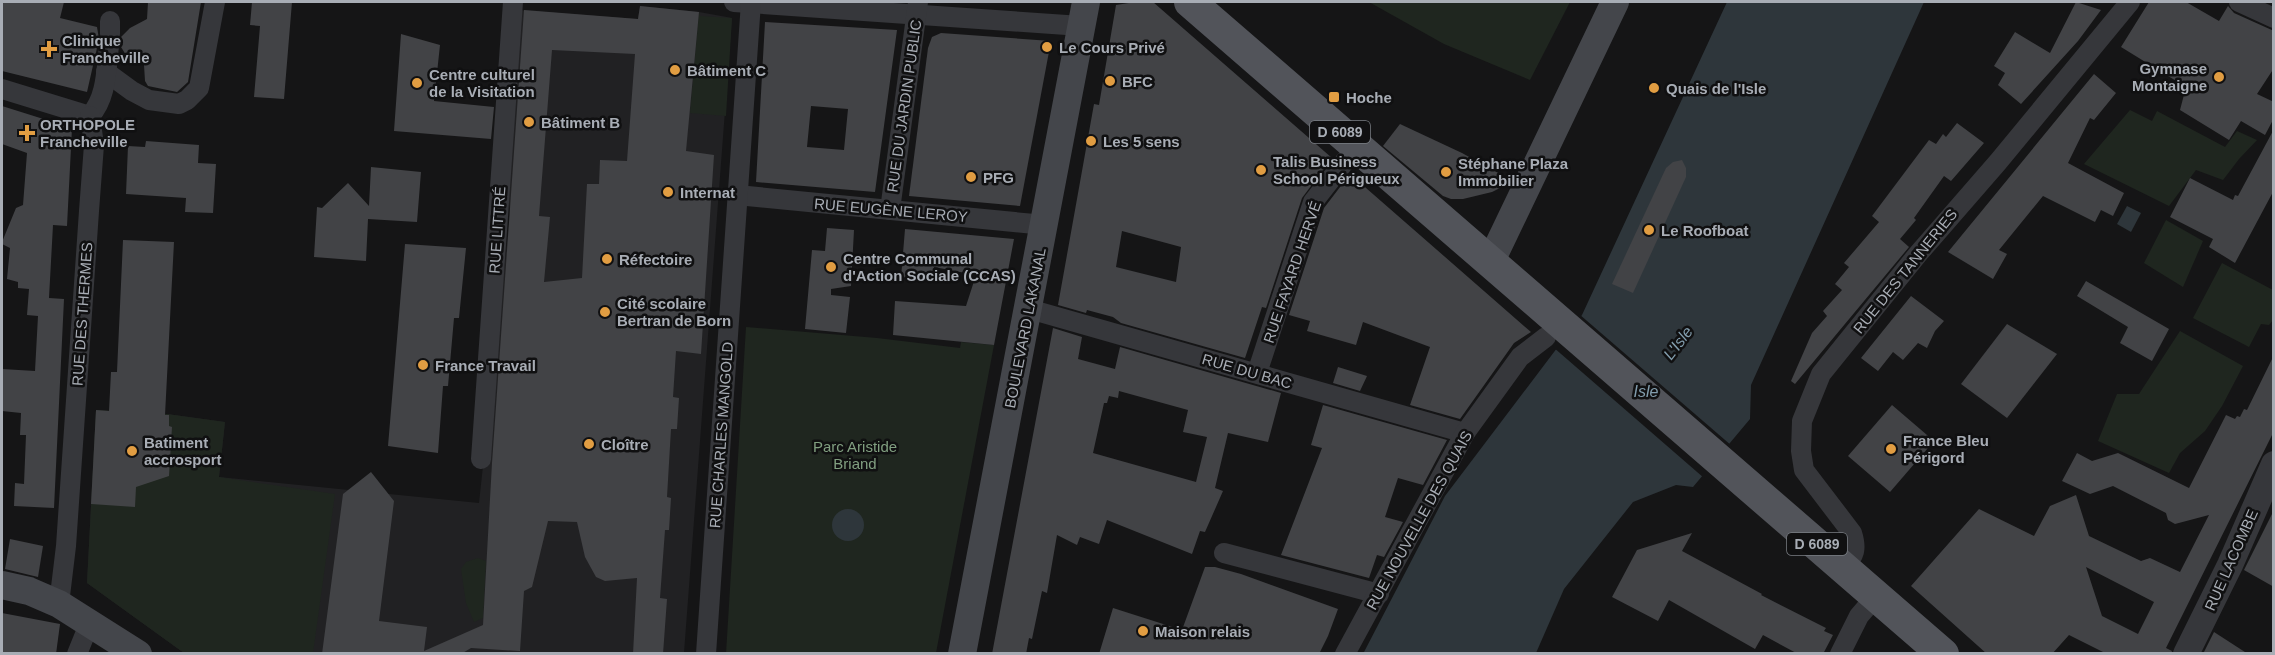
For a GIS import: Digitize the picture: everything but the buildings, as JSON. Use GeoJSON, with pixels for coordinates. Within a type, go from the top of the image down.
{"type":"FeatureCollection","features":[{"type":"Feature","properties":{"kind":"main road","name":"D 6089"},"geometry":{"type":"LineString","coordinates":[[1190,2],[1943,654]]}},
{"type":"Feature","properties":{"kind":"main road"},"geometry":{"type":"LineString","coordinates":[[1490,263],[1615,2]]}},
{"type":"Feature","properties":{"kind":"main road","name":"BOULEVARD LAKANAL"},"geometry":{"type":"LineString","coordinates":[[962,654],[1084,14]]}},
{"type":"Feature","properties":{"kind":"main road"},"geometry":{"type":"LineString","coordinates":[[2,585],[29,591],[59,604],[138,654]]}},
{"type":"Feature","properties":{"kind":"main road"},"geometry":{"type":"LineString","coordinates":[[2,602],[59,604]]}},
{"type":"Feature","properties":{"kind":"street"},"geometry":{"type":"LineString","coordinates":[[106,72],[132,92],[148,100],[179,104],[187,100],[199,88],[215,2]]}},
{"type":"Feature","properties":{"kind":"street","name":"RUE LITTRÉ"},"geometry":{"type":"LineString","coordinates":[[481,459],[513,2]]}},
{"type":"Feature","properties":{"kind":"street"},"geometry":{"type":"LineString","coordinates":[[745,2],[1084,14]]}},
{"type":"Feature","properties":{"kind":"street","name":"RUE CHARLES MANGOLD"},"geometry":{"type":"LineString","coordinates":[[706,654],[737,195],[745,2]]}},
{"type":"Feature","properties":{"kind":"street","name":"RUE DES TANNERIES"},"geometry":{"type":"LineString","coordinates":[[1844,567],[1854,557],[1856,545],[1852,533],[1804,470],[1801,451],[1802,421],[1821,374],[2130,2]]}},
{"type":"Feature","properties":{"kind":"street"},"geometry":{"type":"LineString","coordinates":[[2239,2],[2274,18]]}},
{"type":"Feature","properties":{"kind":"street","name":"RUE DU JARDIN PUBLIC"},"geometry":{"type":"LineString","coordinates":[[890,210],[917,8]]}},
{"type":"Feature","properties":{"kind":"street"},"geometry":{"type":"LineString","coordinates":[[2,89],[90,116],[102,97],[110,34]]}},
{"type":"Feature","properties":{"kind":"street","name":"RUE DES THERMES"},"geometry":{"type":"LineString","coordinates":[[59,604],[66,546],[94,145],[90,116]]}},
{"type":"Feature","properties":{"kind":"street","name":"RUE FAYARD HERVÉ"},"geometry":{"type":"LineString","coordinates":[[1257,374],[1313,202],[1359,148]]}},
{"type":"Feature","properties":{"kind":"street","name":"RUE EUGÈNE LEROY"},"geometry":{"type":"LineString","coordinates":[[737,195],[1045,225]]}},
{"type":"Feature","properties":{"kind":"street","name":"RUE DU BAC"},"geometry":{"type":"LineString","coordinates":[[1029,309],[1465,433]]}},
{"type":"Feature","properties":{"kind":"street","name":"RUE NOUVELLE DES QUAIS"},"geometry":{"type":"LineString","coordinates":[[1345,654],[1465,433],[1520,357],[1546,337]]}},
{"type":"Feature","properties":{"kind":"street","name":"RUE LACOMBE"},"geometry":{"type":"LineString","coordinates":[[2186,654],[2230,565],[2274,464]]}},
{"type":"Feature","properties":{"kind":"street"},"geometry":{"type":"LineString","coordinates":[[1224,553],[1379,594]]}},
{"type":"Feature","properties":{"kind":"street"},"geometry":{"type":"LineString","coordinates":[[1840,654],[1859,616],[1877,595]]}},
{"type":"Feature","properties":{"kind":"street"},"geometry":{"type":"LineString","coordinates":[[77,654],[90,622]]}},
{"type":"Feature","properties":{"kind":"shaded area","name":"Cité scolaire Bertran de Born"},"geometry":{"type":"Polygon","coordinates":[[[640,6],[732,18],[684,653],[184,653],[87,583],[96,410],[167,414],[225,422],[219,477],[479,503],[510,215],[508,190],[519,10],[638,19],[640,6]]]}},
{"type":"Feature","properties":{"kind":"green space"},"geometry":{"type":"Polygon","coordinates":[[[1369,2],[1570,2],[1530,80],[1444,44],[1369,2]]]}},
{"type":"Feature","properties":{"kind":"green space"},"geometry":{"type":"Polygon","coordinates":[[[699,12],[700,16],[732,18],[726,116],[690,113],[699,12]]]}},
{"type":"Feature","properties":{"kind":"green space"},"geometry":{"type":"Polygon","coordinates":[[[2130,110],[2152,121],[2157,111],[2225,147],[2237,131],[2257,140],[2223,180],[2196,170],[2169,206],[2084,164],[2130,110]]]}},
{"type":"Feature","properties":{"kind":"green space"},"geometry":{"type":"Polygon","coordinates":[[[2166,220],[2203,241],[2183,287],[2144,263],[2166,220]]]}},
{"type":"Feature","properties":{"kind":"green space"},"geometry":{"type":"Polygon","coordinates":[[[2222,263],[2273,290],[2273,320],[2269,325],[2261,324],[2249,347],[2193,318],[2222,263]]]}},
{"type":"Feature","properties":{"kind":"green space","name":"Parc Aristide Briand"},"geometry":{"type":"Polygon","coordinates":[[[746,327],[877,338],[960,348],[961,342],[994,345],[936,653],[726,654],[746,327]]]}},
{"type":"Feature","properties":{"kind":"green space"},"geometry":{"type":"Polygon","coordinates":[[[2180,331],[2243,366],[2222,406],[2205,431],[2180,453],[2169,473],[2098,441],[2117,394],[2139,394],[2180,331]]]}},
{"type":"Feature","properties":{"kind":"green space"},"geometry":{"type":"Polygon","coordinates":[[[96,410],[167,414],[225,422],[219,477],[335,494],[313,653],[184,653],[87,583],[96,410]]]}},
{"type":"Feature","properties":{"kind":"green space"},"geometry":{"type":"Polygon","coordinates":[[[478,558],[486,561],[483,618],[474,622],[466,603],[461,569],[466,562],[478,558]]]}},
{"type":"Feature","properties":{"kind":"water","name":"Isle"},"geometry":{"type":"Polygon","coordinates":[[[1727,2],[1924,2],[1751,385],[1750,419],[1693,487],[1676,485],[1633,502],[1564,589],[1536,653],[1363,654],[1445,496],[1582,315],[1727,2]]]}},
{"type":"Feature","properties":{"kind":"water"},"geometry":{"type":"Polygon","coordinates":[[[2127,206],[2141,213],[2131,232],[2117,224],[2127,206]]]}},
{"type":"Feature","properties":{"kind":"water"},"geometry":{"type":"Polygon","coordinates":[[[848,509],[859,514],[864,525],[859,536],[848,541],[837,536],[832,525],[837,514],[848,509]]]}},
{"type":"Feature","properties":{"kind":"pier"},"geometry":{"type":"Polygon","coordinates":[[[1579,314],[1732,446],[1704,478],[1553,347],[1579,314]]]}},
{"type":"Feature","properties":{"kind":"place","name":"Le Cours Privé"},"geometry":{"type":"Point","coordinates":[1047,47]}},
{"type":"Feature","properties":{"kind":"place","name":"Clinique Francheville"},"geometry":{"type":"Point","coordinates":[49,49]}},
{"type":"Feature","properties":{"kind":"place","name":"Bâtiment C"},"geometry":{"type":"Point","coordinates":[675,70]}},
{"type":"Feature","properties":{"kind":"place","name":"Gymnase Montaigne"},"geometry":{"type":"Point","coordinates":[2219,77]}},
{"type":"Feature","properties":{"kind":"place","name":"BFC"},"geometry":{"type":"Point","coordinates":[1110,81]}},
{"type":"Feature","properties":{"kind":"place","name":"Centre culturel de la Visitation"},"geometry":{"type":"Point","coordinates":[417,83]}},
{"type":"Feature","properties":{"kind":"place","name":"Quais de l'Isle"},"geometry":{"type":"Point","coordinates":[1654,88]}},
{"type":"Feature","properties":{"kind":"place","name":"Hoche"},"geometry":{"type":"Point","coordinates":[1334,97]}},
{"type":"Feature","properties":{"kind":"place","name":"Bâtiment B"},"geometry":{"type":"Point","coordinates":[529,122]}},
{"type":"Feature","properties":{"kind":"place","name":"ORTHOPOLE Francheville"},"geometry":{"type":"Point","coordinates":[27,133]}},
{"type":"Feature","properties":{"kind":"place","name":"Les 5 sens"},"geometry":{"type":"Point","coordinates":[1091,141]}},
{"type":"Feature","properties":{"kind":"place","name":"Talis Business School Périgueux"},"geometry":{"type":"Point","coordinates":[1261,170]}},
{"type":"Feature","properties":{"kind":"place","name":"Stéphane Plaza Immobilier"},"geometry":{"type":"Point","coordinates":[1446,172]}},
{"type":"Feature","properties":{"kind":"place","name":"PFG"},"geometry":{"type":"Point","coordinates":[971,177]}},
{"type":"Feature","properties":{"kind":"place","name":"Internat"},"geometry":{"type":"Point","coordinates":[668,192]}},
{"type":"Feature","properties":{"kind":"place","name":"Le Roofboat"},"geometry":{"type":"Point","coordinates":[1649,230]}},
{"type":"Feature","properties":{"kind":"place","name":"Réfectoire"},"geometry":{"type":"Point","coordinates":[607,259]}},
{"type":"Feature","properties":{"kind":"place","name":"Centre Communal d'Action Sociale (CCAS)"},"geometry":{"type":"Point","coordinates":[831,267]}},
{"type":"Feature","properties":{"kind":"place","name":"Cité scolaire Bertran de Born"},"geometry":{"type":"Point","coordinates":[605,312]}},
{"type":"Feature","properties":{"kind":"place","name":"France Travail"},"geometry":{"type":"Point","coordinates":[423,365]}},
{"type":"Feature","properties":{"kind":"place","name":"Cloître"},"geometry":{"type":"Point","coordinates":[589,444]}},
{"type":"Feature","properties":{"kind":"place","name":"France Bleu Périgord"},"geometry":{"type":"Point","coordinates":[1891,449]}},
{"type":"Feature","properties":{"kind":"place","name":"Batiment accrosport"},"geometry":{"type":"Point","coordinates":[132,451]}},
{"type":"Feature","properties":{"kind":"place","name":"Maison relais"},"geometry":{"type":"Point","coordinates":[1143,631]}},
{"type":"Feature","properties":{"kind":"water label","name":"L'Isle"},"geometry":{"type":"Point","coordinates":[1678,343]}}]}
